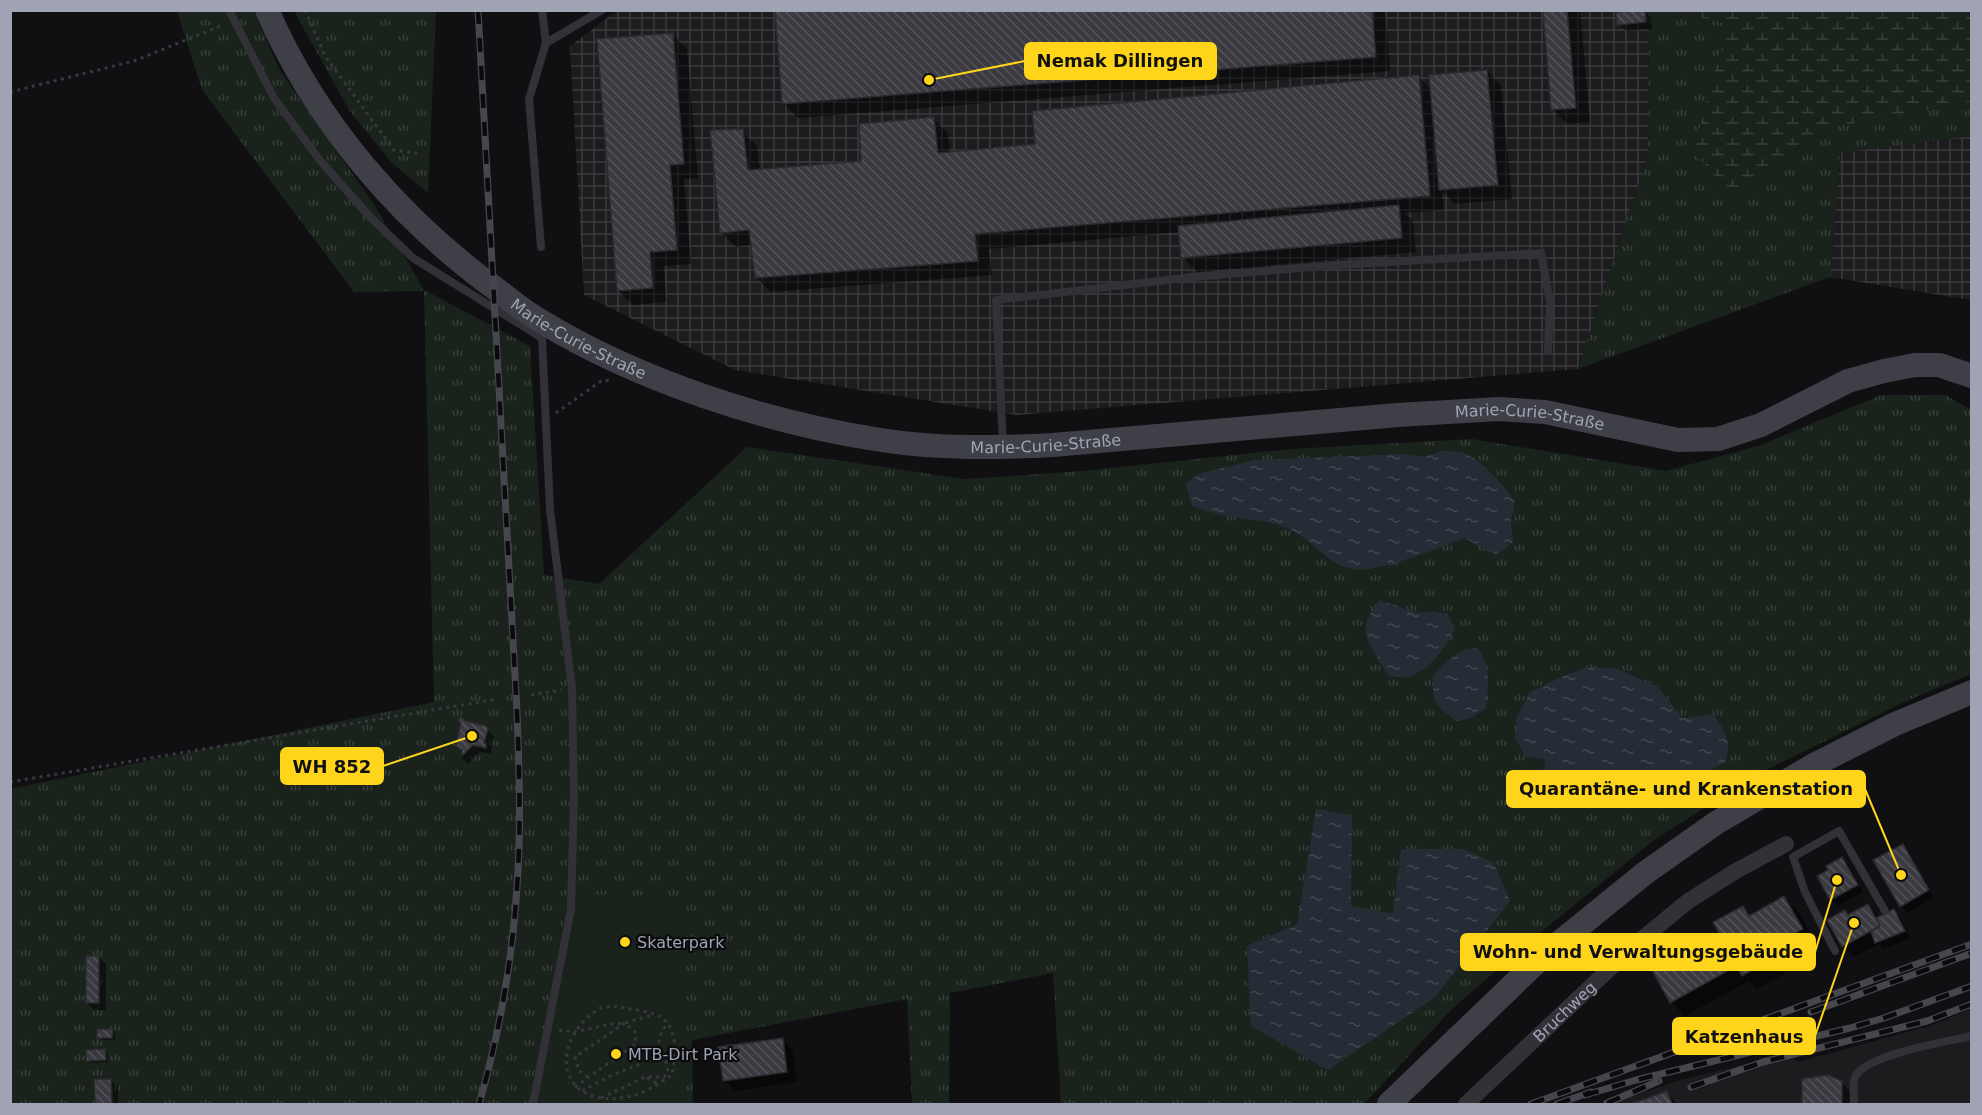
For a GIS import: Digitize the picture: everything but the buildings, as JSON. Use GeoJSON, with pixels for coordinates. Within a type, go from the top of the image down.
{"type":"FeatureCollection","features":[{"type":"Feature","properties":{"kind":"main road","name":"Marie-Curie-Straße"},"geometry":{"type":"LineString","coordinates":[[267,10],[309,90],[344,140],[386,192],[476,275],[537,319],[631,368],[758,413],[850,435],[937,446],[1003,447],[1498,409],[1545,412],[1678,440],[1718,439],[1761,425],[1848,381],[1884,371],[1915,365],[1939,365],[1971,376]]}},
{"type":"Feature","properties":{"kind":"main road"},"geometry":{"type":"LineString","coordinates":[[1389,1104],[1544,955],[1646,873],[1716,823],[1812,766],[1895,724],[1971,692]]}},
{"type":"Feature","properties":{"kind":"street","name":"Bruchweg"},"geometry":{"type":"LineString","coordinates":[[1466,1104],[1636,944],[1687,902],[1734,872],[1790,850]]}},
{"type":"Feature","properties":{"kind":"lane"},"geometry":{"type":"LineString","coordinates":[[229,10],[274,98],[319,159],[369,216],[413,258],[542,338],[550,510],[572,688],[574,797],[572,909],[533,1104]]}},
{"type":"Feature","properties":{"kind":"lane"},"geometry":{"type":"LineString","coordinates":[[541,247],[529,99],[546,43],[542,10]]}},
{"type":"Feature","properties":{"kind":"lane"},"geometry":{"type":"LineString","coordinates":[[546,43],[602,10]]}},
{"type":"Feature","properties":{"kind":"lane"},"geometry":{"type":"LineString","coordinates":[[1003,447],[996,300],[1204,276],[1337,265],[1541,253],[1550,302],[1548,350]]}},
{"type":"Feature","properties":{"kind":"lane"},"geometry":{"type":"LineString","coordinates":[[1835,951],[1805,892],[1790,850],[1839,831],[1885,911]]}},
{"type":"Feature","properties":{"kind":"lane"},"geometry":{"type":"LineString","coordinates":[[1854,1104],[1855,1077],[1863,1067],[1882,1058],[1971,1036]]}},
{"type":"Feature","properties":{"kind":"path"},"geometry":{"type":"LineString","coordinates":[[305,10],[325,56],[394,150],[422,154]]}},
{"type":"Feature","properties":{"kind":"path"},"geometry":{"type":"LineString","coordinates":[[10,92],[135,62],[233,21]]}},
{"type":"Feature","properties":{"kind":"path"},"geometry":{"type":"LineString","coordinates":[[547,419],[601,381],[620,379],[611,375]]}},
{"type":"Feature","properties":{"kind":"path"},"geometry":{"type":"LineString","coordinates":[[531,695],[572,688]]}},
{"type":"Feature","properties":{"kind":"path"},"geometry":{"type":"LineString","coordinates":[[10,782],[497,699]]}},
{"type":"Feature","properties":{"kind":"path"},"geometry":{"type":"LineString","coordinates":[[614,1005],[661,1016],[667,1024],[672,1030],[675,1056],[672,1076],[633,1096],[608,1100],[575,1087],[568,1073],[566,1057],[574,1032],[598,1009],[614,1005]]}},
{"type":"Feature","properties":{"kind":"path"},"geometry":{"type":"LineString","coordinates":[[548,1028],[574,1032],[625,1023],[654,1014]]}},
{"type":"Feature","properties":{"kind":"path"},"geometry":{"type":"LineString","coordinates":[[575,1087],[636,1042],[635,1032],[625,1023]]}},
{"type":"Feature","properties":{"kind":"path"},"geometry":{"type":"LineString","coordinates":[[567,1065],[625,1023]]}},
{"type":"Feature","properties":{"kind":"path"},"geometry":{"type":"LineString","coordinates":[[601,1098],[645,1077],[664,1077],[668,1072],[668,1063],[661,1055],[659,1047],[660,1034],[667,1024]]}},
{"type":"Feature","properties":{"kind":"path"},"geometry":{"type":"LineString","coordinates":[[582,1091],[640,1064],[642,1058],[638,1051],[627,1050]]}},
{"type":"Feature","properties":{"kind":"path"},"geometry":{"type":"LineString","coordinates":[[575,1057],[579,1071],[589,1078]]}},
{"type":"Feature","properties":{"kind":"path"},"geometry":{"type":"LineString","coordinates":[[645,1077],[658,1084]]}},
{"type":"Feature","properties":{"kind":"shaded area"},"geometry":{"type":"Polygon","coordinates":[[[618,10],[1649,11],[1648,155],[1578,369],[1017,415],[735,370],[584,295],[570,46],[618,10]]]}},
{"type":"Feature","properties":{"kind":"shaded area"},"geometry":{"type":"Polygon","coordinates":[[[1971,136],[1971,300],[1830,277],[1840,152],[1971,136]]]}},
{"type":"Feature","properties":{"kind":"shaded area"},"geometry":{"type":"Polygon","coordinates":[[[1971,1009],[1971,1104],[1607,1104],[1681,1080],[1787,1054],[1798,1062],[1929,1026],[1971,1009]]]}},
{"type":"Feature","properties":{"kind":"green space"},"geometry":{"type":"Polygon","coordinates":[[[177,11],[254,11],[279,69],[375,206],[424,290],[530,346],[544,575],[599,584],[747,447],[965,479],[1082,471],[1292,449],[1472,439],[1666,471],[1758,446],[1881,395],[1945,395],[1971,410],[1971,674],[1904,702],[1758,774],[1657,838],[1531,940],[1451,1010],[1364,1104],[1061,1104],[1053,973],[950,993],[949,1104],[912,1104],[907,999],[692,1040],[693,1104],[11,1104],[10,789],[434,702],[424,291],[354,292],[202,90],[177,11]]]}},
{"type":"Feature","properties":{"kind":"green space"},"geometry":{"type":"Polygon","coordinates":[[[294,11],[436,11],[428,193],[391,162],[349,110],[294,11]]]}},
{"type":"Feature","properties":{"kind":"green space"},"geometry":{"type":"Polygon","coordinates":[[[1649,11],[1675,11],[1729,24],[1693,152],[1738,199],[1822,129],[1971,102],[1971,136],[1840,153],[1830,277],[1578,369],[1648,155],[1649,11]]]}},
{"type":"Feature","properties":{"kind":"green space"},"geometry":{"type":"Polygon","coordinates":[[[1675,11],[1971,11],[1971,102],[1822,129],[1738,199],[1693,152],[1728,24],[1675,11]]]}},
{"type":"Feature","properties":{"kind":"green space"},"geometry":{"type":"Polygon","coordinates":[[[579,894],[679,897],[685,1003],[684,1104],[537,1104],[579,894]]]}},
{"type":"Feature","properties":{"kind":"water"},"geometry":{"type":"Polygon","coordinates":[[[1442,451],[1461,452],[1473,458],[1494,475],[1515,502],[1511,521],[1513,542],[1497,555],[1464,538],[1404,560],[1370,569],[1344,567],[1287,528],[1192,506],[1185,483],[1202,473],[1255,460],[1405,454],[1424,457],[1442,451]]]}},
{"type":"Feature","properties":{"kind":"water"},"geometry":{"type":"Polygon","coordinates":[[[1379,600],[1418,613],[1433,611],[1447,614],[1455,628],[1437,657],[1419,672],[1410,676],[1388,675],[1373,651],[1367,638],[1366,626],[1379,600]]]}},
{"type":"Feature","properties":{"kind":"water"},"geometry":{"type":"Polygon","coordinates":[[[1477,648],[1487,669],[1486,708],[1471,718],[1457,721],[1436,703],[1433,676],[1458,653],[1477,648]]]}},
{"type":"Feature","properties":{"kind":"water"},"geometry":{"type":"Polygon","coordinates":[[[1586,668],[1615,668],[1658,687],[1682,718],[1713,714],[1728,742],[1725,763],[1704,772],[1668,802],[1648,802],[1632,797],[1608,795],[1581,786],[1568,792],[1546,795],[1545,759],[1525,757],[1515,737],[1517,716],[1530,692],[1586,668]]]}},
{"type":"Feature","properties":{"kind":"water"},"geometry":{"type":"Polygon","coordinates":[[[1316,809],[1352,815],[1351,906],[1393,914],[1401,849],[1464,849],[1494,863],[1510,901],[1435,997],[1328,1070],[1251,1026],[1247,946],[1297,924],[1316,809]]]}},
{"type":"Feature","properties":{"kind":"railway"},"geometry":{"type":"LineString","coordinates":[[478,10],[517,712],[520,811],[516,901],[510,959],[494,1047],[479,1104]]}},
{"type":"Feature","properties":{"kind":"railway"},"geometry":{"type":"LineString","coordinates":[[1531,1104],[1972,944]]}},
{"type":"Feature","properties":{"kind":"railway"},"geometry":{"type":"LineString","coordinates":[[1811,1012],[1972,953]]}},
{"type":"Feature","properties":{"kind":"railway"},"geometry":{"type":"LineString","coordinates":[[1585,1095],[1636,1080],[1850,1028],[1972,986]]}},
{"type":"Feature","properties":{"kind":"railway"},"geometry":{"type":"LineString","coordinates":[[1691,1087],[1763,1062],[1927,1021],[1972,1004]]}},
{"type":"Feature","properties":{"kind":"railway"},"geometry":{"type":"LineString","coordinates":[[1607,1103],[1659,1081]]}},
{"type":"Feature","properties":{"kind":"railway"},"geometry":{"type":"LineString","coordinates":[[1557,1104],[1591,1092]]}},
{"type":"Feature","properties":{"kind":"place","name":"Nemak Dillingen"},"geometry":{"type":"Point","coordinates":[929,80]}},
{"type":"Feature","properties":{"kind":"place","name":"WH 852"},"geometry":{"type":"Point","coordinates":[472,736]}},
{"type":"Feature","properties":{"kind":"place","name":"Quarantäne- und Krankenstation"},"geometry":{"type":"Point","coordinates":[1901,875]}},
{"type":"Feature","properties":{"kind":"place","name":"Wohn- und Verwaltungsgebäude"},"geometry":{"type":"Point","coordinates":[1837,880]}},
{"type":"Feature","properties":{"kind":"place","name":"Katzenhaus"},"geometry":{"type":"Point","coordinates":[1854,923]}},
{"type":"Feature","properties":{"kind":"place","name":"Skaterpark"},"geometry":{"type":"Point","coordinates":[625,942]}},
{"type":"Feature","properties":{"kind":"place","name":"MTB-Dirt Park"},"geometry":{"type":"Point","coordinates":[616,1054]}}]}
